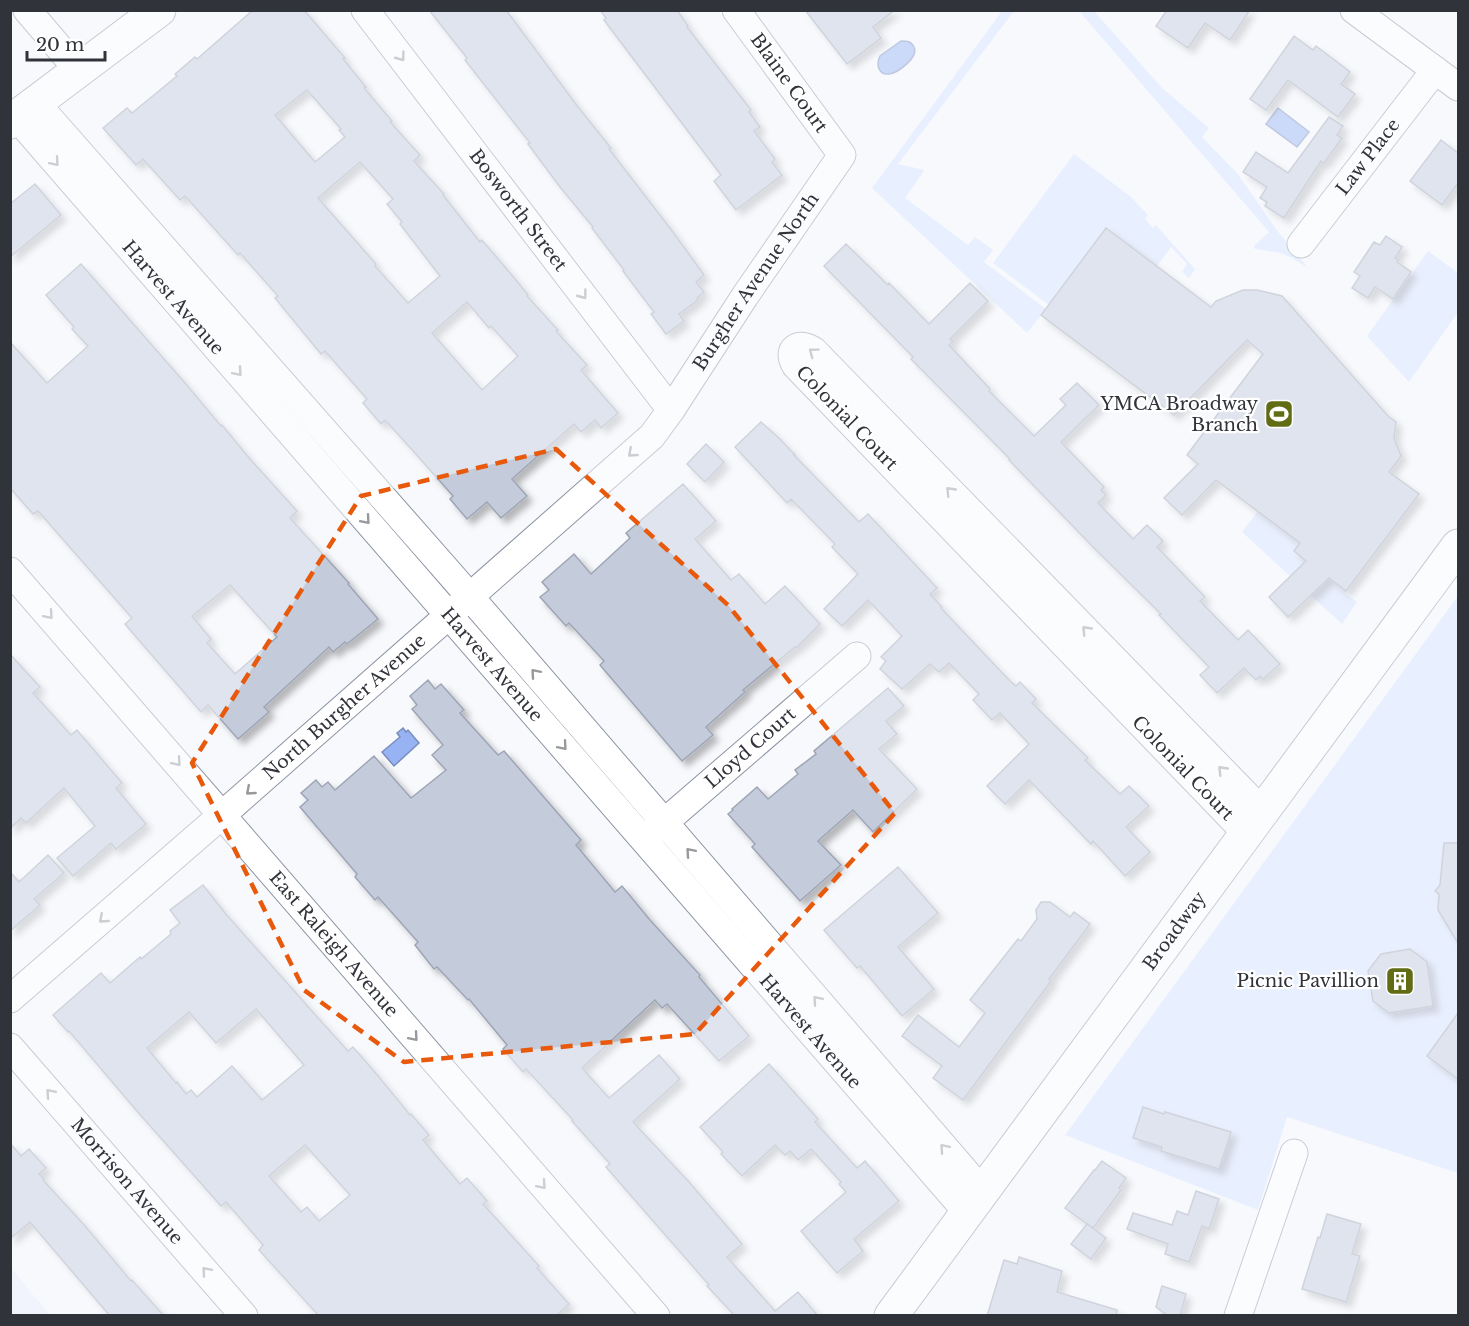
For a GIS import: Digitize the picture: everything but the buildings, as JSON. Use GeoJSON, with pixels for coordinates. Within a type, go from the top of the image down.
{"type":"FeatureCollection","features":[{"type":"Feature","properties":{"kind":"street"},"geometry":{"type":"LineString","coordinates":[[27,10],[79,71]]}},
{"type":"Feature","properties":{"kind":"street"},"geometry":{"type":"LineString","coordinates":[[21,114],[159,10]]}},
{"type":"Feature","properties":{"kind":"street","name":"Bosworth Street"},"geometry":{"type":"LineString","coordinates":[[365,10],[671,410]]}},
{"type":"Feature","properties":{"kind":"street","name":"Blaine Court"},"geometry":{"type":"LineString","coordinates":[[736,10],[842,155]]}},
{"type":"Feature","properties":{"kind":"street"},"geometry":{"type":"LineString","coordinates":[[1354,10],[1458,87]]}},
{"type":"Feature","properties":{"kind":"street","name":"Law Place"},"geometry":{"type":"LineString","coordinates":[[1301,244],[1435,70]]}},
{"type":"Feature","properties":{"kind":"street","name":"Harvest Avenue"},"geometry":{"type":"LineString","coordinates":[[21,114],[470,597],[664,822],[975,1202]]}},
{"type":"Feature","properties":{"kind":"street","name":"Harvest Avenue"},"geometry":{"type":"LineString","coordinates":[[21,114],[644,840],[975,1202]]}},
{"type":"Feature","properties":{"kind":"street","name":"Burgher Avenue North"},"geometry":{"type":"LineString","coordinates":[[671,410],[745,296],[842,155]]}},
{"type":"Feature","properties":{"kind":"street","name":"Colonial Court"},"geometry":{"type":"LineString","coordinates":[[807,346],[814,351],[1255,823],[796,366],[792,360],[794,350],[807,346]]}},
{"type":"Feature","properties":{"kind":"street","name":"North Burgher Avenue"},"geometry":{"type":"LineString","coordinates":[[10,999],[652,436],[671,410]]}},
{"type":"Feature","properties":{"kind":"street","name":"Broadway"},"geometry":{"type":"LineString","coordinates":[[891,1316],[1458,546]]}},
{"type":"Feature","properties":{"kind":"street","name":"East Raleigh Avenue"},"geometry":{"type":"LineString","coordinates":[[10,571],[656,1316]]}},
{"type":"Feature","properties":{"kind":"street","name":"Lloyd Court"},"geometry":{"type":"LineString","coordinates":[[644,840],[856,656]]}},
{"type":"Feature","properties":{"kind":"street","name":"Morrison Avenue"},"geometry":{"type":"LineString","coordinates":[[10,1047],[244,1316]]}},
{"type":"Feature","properties":{"kind":"street"},"geometry":{"type":"LineString","coordinates":[[1238,1316],[1294,1153]]}},
{"type":"Feature","properties":{"kind":"highlighted area"},"geometry":{"type":"Polygon","coordinates":[[[556,449],[728,605],[895,813],[695,1034],[404,1062],[304,990],[192,763],[361,496],[556,449]]]}},
{"type":"Feature","properties":{"kind":"shaded area"},"geometry":{"type":"Polygon","coordinates":[[[1002,11],[1014,11],[898,164],[924,170],[905,198],[968,245],[975,237],[993,250],[984,262],[1046,309],[1027,333],[872,188],[1002,11]]]}},
{"type":"Feature","properties":{"kind":"shaded area"},"geometry":{"type":"Polygon","coordinates":[[[1079,11],[1094,11],[1162,88],[1209,128],[1202,137],[1237,173],[1276,229],[1308,268],[1281,253],[1255,249],[1254,246],[1269,232],[1079,11]]]}},
{"type":"Feature","properties":{"kind":"shaded area"},"geometry":{"type":"Polygon","coordinates":[[[1074,154],[1130,196],[1148,215],[1145,219],[1153,228],[1156,225],[1195,269],[1189,278],[1182,272],[1187,264],[1171,247],[1157,266],[1106,228],[1049,305],[993,263],[1074,154]]]}},
{"type":"Feature","properties":{"kind":"shaded area"},"geometry":{"type":"Polygon","coordinates":[[[1428,251],[1458,273],[1458,312],[1409,382],[1367,336],[1428,251]]]}},
{"type":"Feature","properties":{"kind":"shaded area"},"geometry":{"type":"Polygon","coordinates":[[[1258,511],[1300,543],[1294,551],[1357,602],[1342,624],[1242,532],[1258,511]]]}},
{"type":"Feature","properties":{"kind":"shaded area"},"geometry":{"type":"Polygon","coordinates":[[[1458,596],[1458,1173],[1287,1117],[1258,1210],[1065,1135],[1458,596]]]}},
{"type":"Feature","properties":{"kind":"shaded area"},"geometry":{"type":"Polygon","coordinates":[[[11,1268],[50,1315],[11,1315],[11,1268]]]}},
{"type":"Feature","properties":{"kind":"water"},"geometry":{"type":"Polygon","coordinates":[[[901,41],[907,41],[914,47],[915,51],[911,60],[897,71],[889,74],[882,73],[878,65],[880,56],[901,41]]]}},
{"type":"Feature","properties":{"kind":"water"},"geometry":{"type":"Polygon","coordinates":[[[1278,108],[1309,132],[1297,147],[1266,124],[1278,108]]]}},
{"type":"Feature","properties":{"kind":"water"},"geometry":{"type":"Polygon","coordinates":[[[403,728],[406,732],[408,730],[419,743],[394,766],[382,752],[400,737],[397,733],[403,728]]]}},
{"type":"Feature","properties":{"kind":"place","name":"YMCA Broadway Branch"},"geometry":{"type":"Point","coordinates":[1279,414]}},
{"type":"Feature","properties":{"kind":"place","name":"Picnic Pavillion"},"geometry":{"type":"Point","coordinates":[1400,981]}}]}
